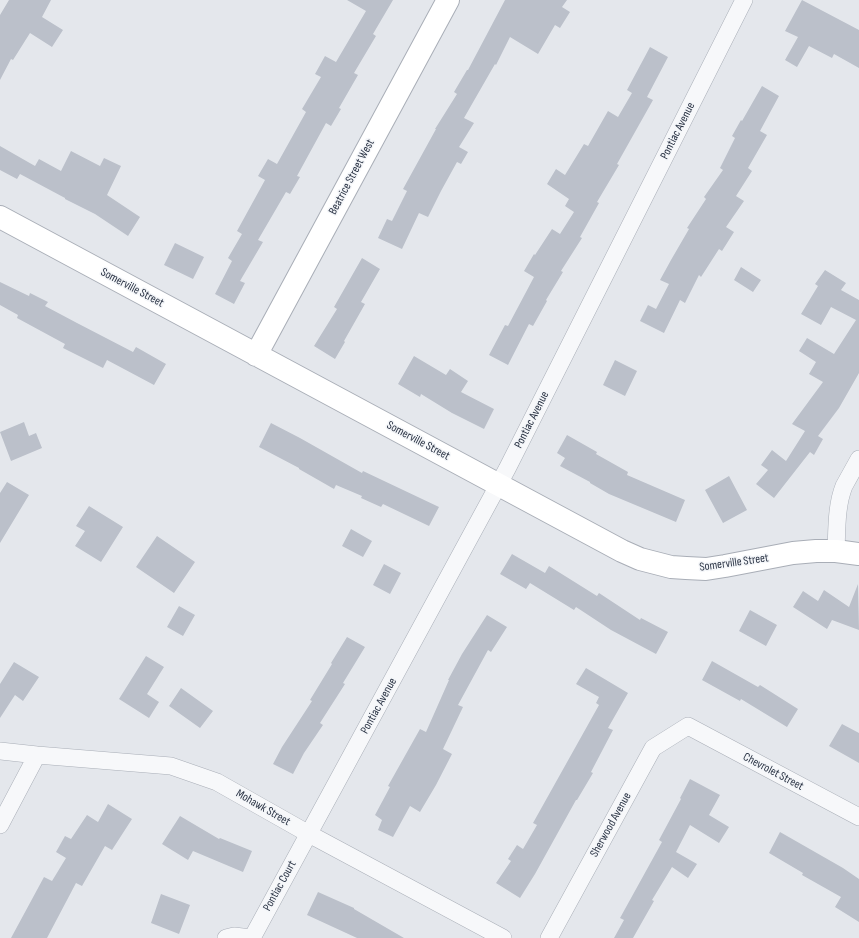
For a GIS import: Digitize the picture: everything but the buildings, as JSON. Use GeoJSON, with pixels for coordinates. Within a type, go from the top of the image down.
{"type":"FeatureCollection","features":[{"type":"Feature","properties":{"kind":"street","name":"Beatrice Street West"},"geometry":{"type":"LineString","coordinates":[[256,355],[448,0]]}},
{"type":"Feature","properties":{"kind":"street","name":"Pontiac Avenue"},"geometry":{"type":"LineString","coordinates":[[309,834],[498,484],[744,0]]}},
{"type":"Feature","properties":{"kind":"street","name":"Somerville Street"},"geometry":{"type":"LineString","coordinates":[[0,217],[628,554],[640,559],[671,567],[706,569],[793,553],[836,551],[859,554]]}},
{"type":"Feature","properties":{"kind":"street"},"geometry":{"type":"LineString","coordinates":[[836,551],[840,500],[844,487],[859,459]]}},
{"type":"Feature","properties":{"kind":"street","name":"Chevrolet Street"},"geometry":{"type":"LineString","coordinates":[[688,726],[859,818]]}},
{"type":"Feature","properties":{"kind":"street","name":"Sherwood Avenue"},"geometry":{"type":"LineString","coordinates":[[549,938],[653,748],[688,726]]}},
{"type":"Feature","properties":{"kind":"street","name":"Mohawk Street"},"geometry":{"type":"LineString","coordinates":[[0,751],[171,766],[217,782],[309,834],[503,938]]}},
{"type":"Feature","properties":{"kind":"street"},"geometry":{"type":"LineString","coordinates":[[0,825],[37,755]]}},
{"type":"Feature","properties":{"kind":"street","name":"Pontiac Court"},"geometry":{"type":"LineString","coordinates":[[226,938],[234,936],[251,938],[309,834]]}}]}
